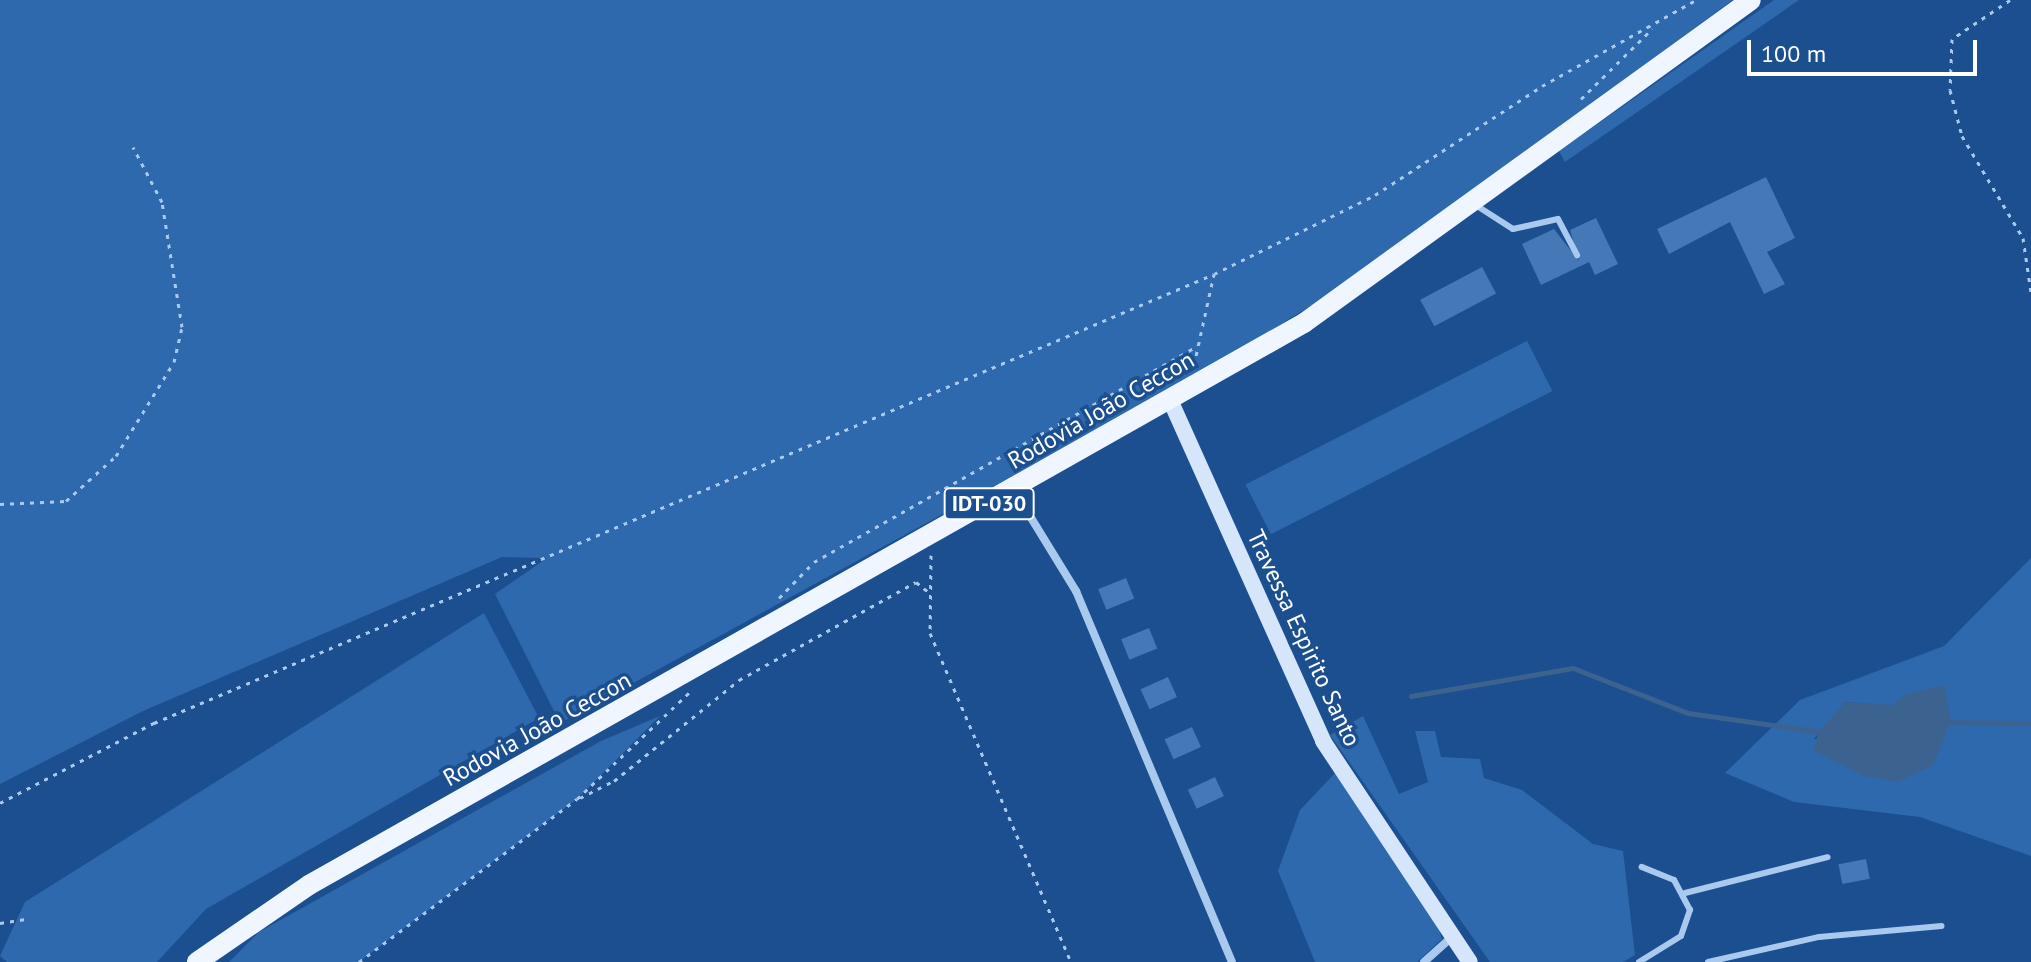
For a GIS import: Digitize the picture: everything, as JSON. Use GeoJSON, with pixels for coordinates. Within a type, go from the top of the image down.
{"type":"FeatureCollection","features":[{"type":"Feature","properties":{"kind":"main road","name":"Rodovia João Ceccon"},"geometry":{"type":"LineString","coordinates":[[197,962],[309,885],[1171,402],[1395,263],[1751,0]]}},
{"type":"Feature","properties":{"kind":"street","name":"Travessa Espirito Santo"},"geometry":{"type":"LineString","coordinates":[[1171,402],[1323,741],[1451,938],[1470,962]]}},
{"type":"Feature","properties":{"kind":"street"},"geometry":{"type":"LineString","coordinates":[[1014,490],[1076,591],[1232,962]]}},
{"type":"Feature","properties":{"kind":"street"},"geometry":{"type":"LineString","coordinates":[[1424,962],[1451,938]]}},
{"type":"Feature","properties":{"kind":"lane"},"geometry":{"type":"LineString","coordinates":[[1474,204],[1513,229],[1558,219],[1577,255]]}},
{"type":"Feature","properties":{"kind":"lane"},"geometry":{"type":"LineString","coordinates":[[1685,893],[1828,857]]}},
{"type":"Feature","properties":{"kind":"lane"},"geometry":{"type":"LineString","coordinates":[[1639,962],[1681,936],[1690,910],[1685,893],[1642,867]]}},
{"type":"Feature","properties":{"kind":"lane"},"geometry":{"type":"LineString","coordinates":[[1708,962],[1849,932],[1942,926]]}},
{"type":"Feature","properties":{"kind":"path"},"geometry":{"type":"LineString","coordinates":[[0,803],[154,723],[1214,274],[1375,195],[1542,86],[1696,0]]}},
{"type":"Feature","properties":{"kind":"path"},"geometry":{"type":"LineString","coordinates":[[2010,0],[1952,39],[1950,90],[1962,136],[2023,238],[2031,292]]}},
{"type":"Feature","properties":{"kind":"path"},"geometry":{"type":"LineString","coordinates":[[0,504],[66,501],[116,456],[174,362],[182,327],[162,202],[133,147]]}},
{"type":"Feature","properties":{"kind":"path"},"geometry":{"type":"LineString","coordinates":[[1194,369],[1194,348],[1214,274]]}},
{"type":"Feature","properties":{"kind":"path"},"geometry":{"type":"LineString","coordinates":[[770,628],[790,580],[814,562],[1194,348]]}},
{"type":"Feature","properties":{"kind":"path"},"geometry":{"type":"LineString","coordinates":[[932,536],[930,633],[1071,962]]}},
{"type":"Feature","properties":{"kind":"path"},"geometry":{"type":"LineString","coordinates":[[577,799],[614,781],[739,680],[916,582],[931,594]]}},
{"type":"Feature","properties":{"kind":"path"},"geometry":{"type":"LineString","coordinates":[[359,962],[577,799],[660,716]]}},
{"type":"Feature","properties":{"kind":"path"},"geometry":{"type":"LineString","coordinates":[[0,923],[26,919]]}},
{"type":"Feature","properties":{"kind":"shaded area"},"geometry":{"type":"Polygon","coordinates":[[[0,0],[1733,0],[1338,289],[1196,376],[560,723],[495,594],[547,558],[502,557],[143,711],[0,784],[0,0]]]}},
{"type":"Feature","properties":{"kind":"shaded area"},"geometry":{"type":"Polygon","coordinates":[[[1774,0],[1799,0],[1565,162],[1559,151],[1774,0]]]}},
{"type":"Feature","properties":{"kind":"shaded area"},"geometry":{"type":"Polygon","coordinates":[[[1527,341],[1552,391],[1271,534],[1245,484],[1527,341]]]}},
{"type":"Feature","properties":{"kind":"shaded area"},"geometry":{"type":"Polygon","coordinates":[[[2031,558],[2031,856],[1920,817],[1794,802],[1725,773],[1800,700],[1944,646],[2031,558]],[[1944,685],[1893,706],[1846,702],[1813,740],[1944,685]]]}},
{"type":"Feature","properties":{"kind":"shaded area"},"geometry":{"type":"Polygon","coordinates":[[[484,613],[539,718],[206,909],[157,962],[7,962],[0,956],[25,902],[484,613]]]}},
{"type":"Feature","properties":{"kind":"shaded area"},"geometry":{"type":"Polygon","coordinates":[[[1944,685],[1951,721],[1933,765],[1897,782],[1864,776],[1814,751],[1818,732],[1846,702],[1893,705],[1906,694],[1944,685]]]}},
{"type":"Feature","properties":{"kind":"shaded area"},"geometry":{"type":"Polygon","coordinates":[[[660,716],[577,799],[359,962],[229,962],[259,932],[601,741],[660,716]]]}},
{"type":"Feature","properties":{"kind":"shaded area"},"geometry":{"type":"Polygon","coordinates":[[[1363,716],[1399,794],[1428,782],[1415,731],[1435,731],[1441,757],[1480,759],[1484,778],[1522,790],[1593,844],[1623,851],[1635,955],[1623,962],[1490,962],[1330,735],[1363,716]]]}},
{"type":"Feature","properties":{"kind":"shaded area"},"geometry":{"type":"Polygon","coordinates":[[[1335,773],[1438,927],[1442,939],[1417,962],[1315,962],[1278,871],[1300,810],[1335,773]]]}},
{"type":"Feature","properties":{"kind":"building"},"geometry":{"type":"Polygon","coordinates":[[[1766,177],[1795,238],[1767,252],[1785,284],[1764,294],[1730,222],[1669,254],[1657,229],[1766,177]]]}},
{"type":"Feature","properties":{"kind":"building"},"geometry":{"type":"Polygon","coordinates":[[[1596,218],[1618,264],[1595,275],[1589,262],[1541,285],[1522,244],[1554,229],[1579,261],[1570,230],[1596,218]]]}},
{"type":"Feature","properties":{"kind":"building"},"geometry":{"type":"Polygon","coordinates":[[[1482,267],[1496,293],[1434,326],[1420,300],[1482,267]]]}},
{"type":"Feature","properties":{"kind":"building"},"geometry":{"type":"Polygon","coordinates":[[[1126,578],[1134,598],[1106,610],[1098,589],[1126,578]]]}},
{"type":"Feature","properties":{"kind":"building"},"geometry":{"type":"Polygon","coordinates":[[[1149,628],[1157,648],[1129,660],[1121,639],[1149,628]]]}},
{"type":"Feature","properties":{"kind":"building"},"geometry":{"type":"Polygon","coordinates":[[[1168,677],[1177,697],[1150,709],[1141,689],[1168,677]]]}},
{"type":"Feature","properties":{"kind":"building"},"geometry":{"type":"Polygon","coordinates":[[[1192,727],[1201,747],[1174,759],[1165,739],[1192,727]]]}},
{"type":"Feature","properties":{"kind":"building"},"geometry":{"type":"Polygon","coordinates":[[[1215,777],[1224,796],[1197,809],[1188,790],[1215,777]]]}},
{"type":"Feature","properties":{"kind":"building"},"geometry":{"type":"Polygon","coordinates":[[[1866,859],[1870,879],[1842,884],[1839,864],[1866,859]]]}},
{"type":"Feature","properties":{"kind":"waterway"},"geometry":{"type":"LineString","coordinates":[[1411,696],[1573,668],[1688,713],[1822,732]]}},
{"type":"Feature","properties":{"kind":"waterway"},"geometry":{"type":"LineString","coordinates":[[1945,722],[2031,723]]}}]}
